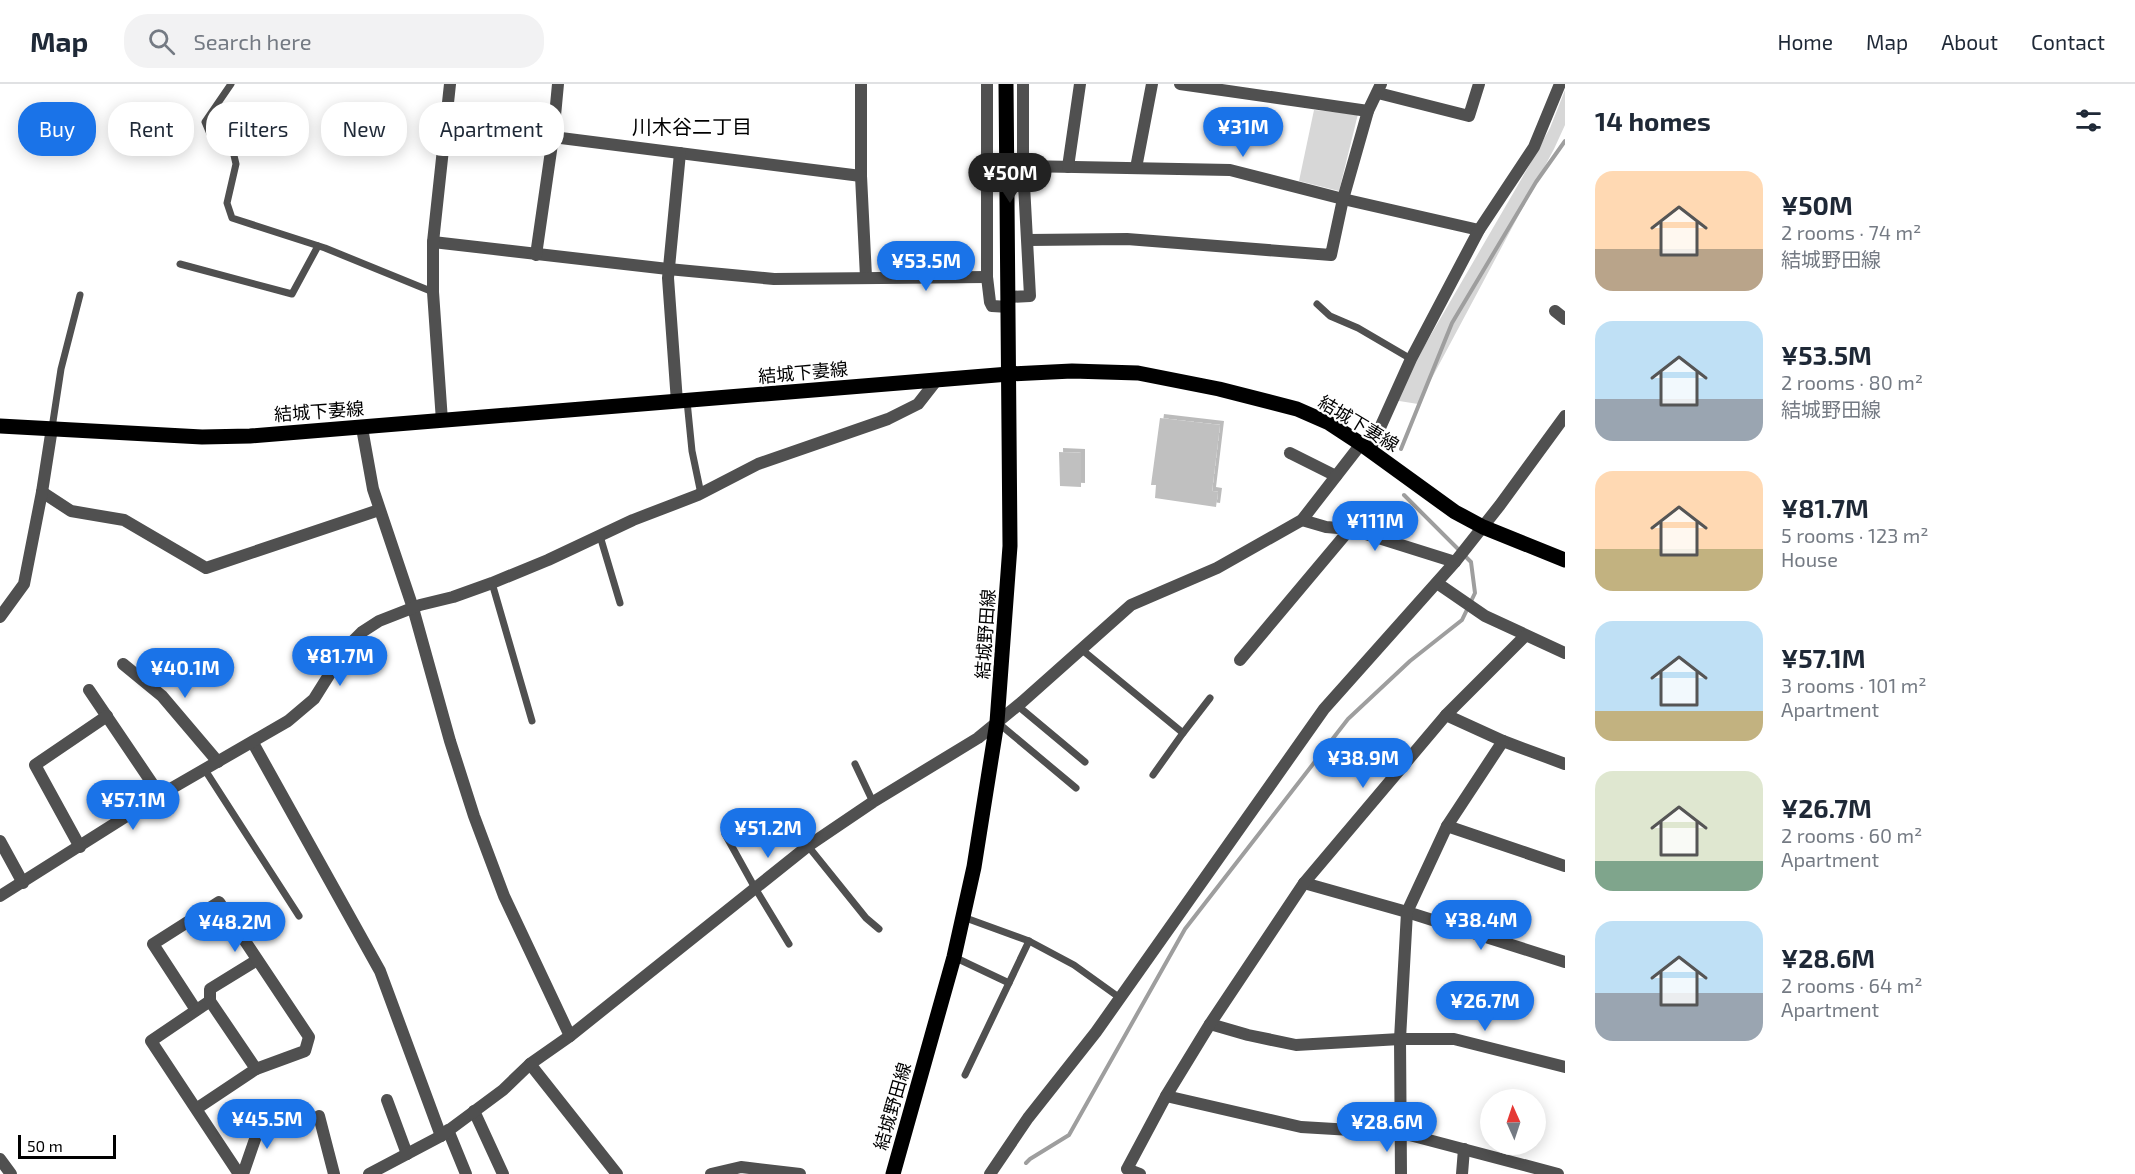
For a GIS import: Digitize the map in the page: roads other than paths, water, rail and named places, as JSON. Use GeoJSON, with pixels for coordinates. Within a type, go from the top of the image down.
{"type":"FeatureCollection","features":[{"type":"Feature","properties":{"kind":"main road","name":"結城野田線"},"geometry":{"type":"LineString","coordinates":[[893,1174],[954,957],[986,797],[997,722],[1010,546],[1006,84]]}},
{"type":"Feature","properties":{"kind":"main road","name":"結城下妻線"},"geometry":{"type":"LineString","coordinates":[[0,426],[202,437],[250,436],[1009,374],[1104,370],[1175,379],[1260,399],[1329,423],[1455,512],[1483,527],[1565,560]]}},
{"type":"Feature","properties":{"kind":"street"},"geometry":{"type":"LineString","coordinates":[[442,422],[433,292],[433,242],[450,84]]}},
{"type":"Feature","properties":{"kind":"street"},"geometry":{"type":"LineString","coordinates":[[556,102],[558,84]]}},
{"type":"Feature","properties":{"kind":"street"},"geometry":{"type":"LineString","coordinates":[[861,84],[861,176],[866,277]]}},
{"type":"Feature","properties":{"kind":"street"},"geometry":{"type":"LineString","coordinates":[[987,84],[987,277],[992,306],[1030,296],[1023,166],[1023,84]]}},
{"type":"Feature","properties":{"kind":"street"},"geometry":{"type":"LineString","coordinates":[[1068,167],[1080,84]]}},
{"type":"Feature","properties":{"kind":"street"},"geometry":{"type":"LineString","coordinates":[[1136,168],[1152,84]]}},
{"type":"Feature","properties":{"kind":"street"},"geometry":{"type":"LineString","coordinates":[[1180,84],[1368,111]]}},
{"type":"Feature","properties":{"kind":"street"},"geometry":{"type":"LineString","coordinates":[[1028,240],[1127,239],[1331,255],[1342,199],[1368,111],[1380,88],[1469,116],[1479,84]]}},
{"type":"Feature","properties":{"kind":"street"},"geometry":{"type":"LineString","coordinates":[[377,1172],[445,1133],[503,1090],[530,1064],[570,1036],[808,846],[873,802],[978,738],[1018,706],[1131,605],[1217,568],[1302,520],[1336,476],[1366,447],[1479,230],[1534,147],[1560,84]]}},
{"type":"Feature","properties":{"kind":"street"},"geometry":{"type":"LineString","coordinates":[[564,137],[861,176]]}},
{"type":"Feature","properties":{"kind":"street"},"geometry":{"type":"LineString","coordinates":[[680,153],[668,269],[682,401]]}},
{"type":"Feature","properties":{"kind":"street"},"geometry":{"type":"LineString","coordinates":[[536,255],[550,156]]}},
{"type":"Feature","properties":{"kind":"street"},"geometry":{"type":"LineString","coordinates":[[1023,166],[1230,170],[1342,199],[1479,230]]}},
{"type":"Feature","properties":{"kind":"street"},"geometry":{"type":"LineString","coordinates":[[433,242],[536,255],[774,279],[987,277]]}},
{"type":"Feature","properties":{"kind":"street"},"geometry":{"type":"LineString","coordinates":[[0,896],[160,795],[288,721],[314,699],[346,648],[362,632],[379,621],[492,583],[633,520],[701,494],[759,464],[888,418],[918,404],[936,381]]}},
{"type":"Feature","properties":{"kind":"street"},"geometry":{"type":"LineString","coordinates":[[990,1174],[1028,1118],[1120,998],[1324,709],[1455,562],[1565,416]]}},
{"type":"Feature","properties":{"kind":"street"},"geometry":{"type":"LineString","coordinates":[[0,617],[24,584],[52,428]]}},
{"type":"Feature","properties":{"kind":"street"},"geometry":{"type":"LineString","coordinates":[[362,428],[380,510],[413,608],[450,741],[477,826],[504,896],[570,1036]]}},
{"type":"Feature","properties":{"kind":"street"},"geometry":{"type":"LineString","coordinates":[[1290,453],[1336,476]]}},
{"type":"Feature","properties":{"kind":"street"},"geometry":{"type":"LineString","coordinates":[[42,492],[71,511],[124,520],[206,568],[380,510]]}},
{"type":"Feature","properties":{"kind":"street"},"geometry":{"type":"LineString","coordinates":[[1302,520],[1326,527],[1350,529],[1455,562]]}},
{"type":"Feature","properties":{"kind":"street"},"geometry":{"type":"LineString","coordinates":[[1240,660],[1350,529]]}},
{"type":"Feature","properties":{"kind":"street"},"geometry":{"type":"LineString","coordinates":[[1437,582],[1485,616],[1565,653]]}},
{"type":"Feature","properties":{"kind":"street"},"geometry":{"type":"LineString","coordinates":[[1140,1174],[1127,1169],[1166,1096],[1210,1024],[1304,883],[1446,715],[1525,636]]}},
{"type":"Feature","properties":{"kind":"street"},"geometry":{"type":"LineString","coordinates":[[123,664],[162,696],[218,762]]}},
{"type":"Feature","properties":{"kind":"street"},"geometry":{"type":"LineString","coordinates":[[89,690],[160,795]]}},
{"type":"Feature","properties":{"kind":"street"},"geometry":{"type":"LineString","coordinates":[[1446,715],[1503,741],[1565,764]]}},
{"type":"Feature","properties":{"kind":"street"},"geometry":{"type":"LineString","coordinates":[[80,847],[35,765],[107,716]]}},
{"type":"Feature","properties":{"kind":"street"},"geometry":{"type":"LineString","coordinates":[[1401,1174],[1400,1039],[1407,912],[1447,826],[1503,741]]}},
{"type":"Feature","properties":{"kind":"street"},"geometry":{"type":"LineString","coordinates":[[253,743],[380,971],[445,1133],[466,1174]]}},
{"type":"Feature","properties":{"kind":"street"},"geometry":{"type":"LineString","coordinates":[[1447,826],[1565,867]]}},
{"type":"Feature","properties":{"kind":"street"},"geometry":{"type":"LineString","coordinates":[[0,841],[23,883]]}},
{"type":"Feature","properties":{"kind":"street"},"geometry":{"type":"LineString","coordinates":[[1304,883],[1407,912],[1565,962]]}},
{"type":"Feature","properties":{"kind":"street"},"geometry":{"type":"LineString","coordinates":[[196,1010],[153,944],[219,902],[309,1037],[305,1051],[256,1069],[196,1109]]}},
{"type":"Feature","properties":{"kind":"street"},"geometry":{"type":"LineString","coordinates":[[256,1069],[210,1001],[210,989],[257,960]]}},
{"type":"Feature","properties":{"kind":"street"},"geometry":{"type":"LineString","coordinates":[[210,1001],[151,1041],[241,1174]]}},
{"type":"Feature","properties":{"kind":"street"},"geometry":{"type":"LineString","coordinates":[[1210,1024],[1296,1045],[1400,1039],[1454,1039],[1565,1067]]}},
{"type":"Feature","properties":{"kind":"street"},"geometry":{"type":"LineString","coordinates":[[530,1064],[617,1174]]}},
{"type":"Feature","properties":{"kind":"street"},"geometry":{"type":"LineString","coordinates":[[1166,1096],[1301,1127],[1402,1133],[1558,1174]]}},
{"type":"Feature","properties":{"kind":"street"},"geometry":{"type":"LineString","coordinates":[[387,1100],[407,1154]]}},
{"type":"Feature","properties":{"kind":"street"},"geometry":{"type":"LineString","coordinates":[[474,1111],[503,1174]]}},
{"type":"Feature","properties":{"kind":"street"},"geometry":{"type":"LineString","coordinates":[[241,1174],[263,1116]]}},
{"type":"Feature","properties":{"kind":"street"},"geometry":{"type":"LineString","coordinates":[[319,1116],[334,1174]]}},
{"type":"Feature","properties":{"kind":"street"},"geometry":{"type":"LineString","coordinates":[[1462,1174],[1464,1149]]}},
{"type":"Feature","properties":{"kind":"street"},"geometry":{"type":"LineString","coordinates":[[0,1159],[11,1174]]}},
{"type":"Feature","properties":{"kind":"street"},"geometry":{"type":"LineString","coordinates":[[711,1174],[741,1167],[800,1174]]}},
{"type":"Feature","properties":{"kind":"lane"},"geometry":{"type":"LineString","coordinates":[[231,84],[205,122],[210,134],[232,147],[236,164],[227,202],[232,218],[318,246],[433,292]]}},
{"type":"Feature","properties":{"kind":"lane"},"geometry":{"type":"LineString","coordinates":[[180,264],[292,294],[318,246]]}},
{"type":"Feature","properties":{"kind":"lane"},"geometry":{"type":"LineString","coordinates":[[52,428],[61,369],[80,295]]}},
{"type":"Feature","properties":{"kind":"lane"},"geometry":{"type":"LineString","coordinates":[[1317,304],[1330,316],[1358,328],[1411,359]]}},
{"type":"Feature","properties":{"kind":"lane"},"geometry":{"type":"LineString","coordinates":[[682,401],[701,494]]}},
{"type":"Feature","properties":{"kind":"lane"},"geometry":{"type":"LineString","coordinates":[[600,536],[620,603]]}},
{"type":"Feature","properties":{"kind":"lane"},"geometry":{"type":"LineString","coordinates":[[492,583],[532,721]]}},
{"type":"Feature","properties":{"kind":"lane"},"geometry":{"type":"LineString","coordinates":[[1081,650],[1183,733]]}},
{"type":"Feature","properties":{"kind":"lane"},"geometry":{"type":"LineString","coordinates":[[1153,775],[1210,698]]}},
{"type":"Feature","properties":{"kind":"lane"},"geometry":{"type":"LineString","coordinates":[[1018,706],[1086,762]]}},
{"type":"Feature","properties":{"kind":"lane"},"geometry":{"type":"LineString","coordinates":[[997,722],[1076,788]]}},
{"type":"Feature","properties":{"kind":"lane"},"geometry":{"type":"LineString","coordinates":[[855,764],[873,802]]}},
{"type":"Feature","properties":{"kind":"lane"},"geometry":{"type":"LineString","coordinates":[[205,770],[299,916]]}},
{"type":"Feature","properties":{"kind":"lane"},"geometry":{"type":"LineString","coordinates":[[725,834],[789,944]]}},
{"type":"Feature","properties":{"kind":"lane"},"geometry":{"type":"LineString","coordinates":[[808,846],[866,918],[879,929]]}},
{"type":"Feature","properties":{"kind":"lane"},"geometry":{"type":"LineString","coordinates":[[963,917],[1029,941],[1074,965],[1120,998]]}},
{"type":"Feature","properties":{"kind":"lane"},"geometry":{"type":"LineString","coordinates":[[965,1075],[1029,941]]}},
{"type":"Feature","properties":{"kind":"lane"},"geometry":{"type":"LineString","coordinates":[[954,957],[1009,983]]}},
{"type":"Feature","properties":{"kind":"waterway"},"geometry":{"type":"LineString","coordinates":[[1401,449],[1452,323],[1536,182],[1565,141]]}},
{"type":"Feature","properties":{"kind":"waterway"},"geometry":{"type":"LineString","coordinates":[[1026,1163],[1069,1135],[1185,929],[1348,719],[1410,661],[1462,620],[1475,593],[1471,562],[1404,495]]}},
{"type":"Feature","properties":{"kind":"district","name":"川木谷二丁目"},"geometry":{"type":"Point","coordinates":[692,126]}}]}
